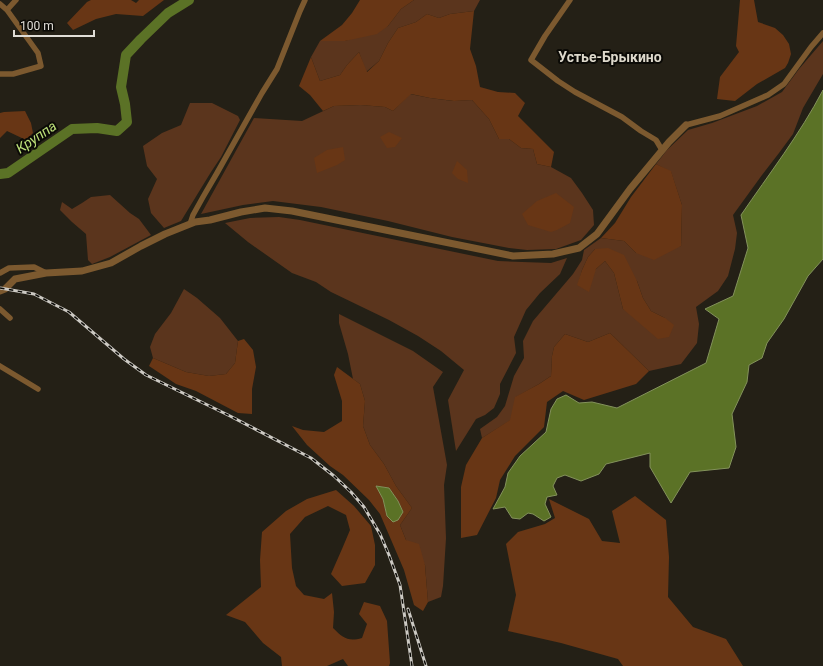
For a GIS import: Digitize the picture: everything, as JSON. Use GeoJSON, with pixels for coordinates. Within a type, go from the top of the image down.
{"type":"FeatureCollection","features":[{"type":"Feature","properties":{"kind":"street"},"geometry":{"type":"LineString","coordinates":[[6,10],[16,0]]}},
{"type":"Feature","properties":{"kind":"street"},"geometry":{"type":"LineString","coordinates":[[190,224],[193,214],[277,69],[305,0]]}},
{"type":"Feature","properties":{"kind":"street"},"geometry":{"type":"LineString","coordinates":[[570,0],[545,36],[531,60],[558,81],[622,117],[656,140],[662,150]]}},
{"type":"Feature","properties":{"kind":"street"},"geometry":{"type":"LineString","coordinates":[[0,4],[38,53],[40,66],[13,74],[0,74]]}},
{"type":"Feature","properties":{"kind":"street"},"geometry":{"type":"LineString","coordinates":[[0,291],[5,289],[15,279],[46,273],[82,271],[111,263],[153,240],[190,224],[265,208],[292,211],[512,256],[553,254],[579,248],[597,234],[630,189],[669,142],[686,125],[720,116],[768,95],[784,84],[823,33]]}},
{"type":"Feature","properties":{"kind":"street"},"geometry":{"type":"LineString","coordinates":[[0,273],[9,268],[34,267],[46,273]]}},
{"type":"Feature","properties":{"kind":"street"},"geometry":{"type":"LineString","coordinates":[[0,309],[10,318]]}},
{"type":"Feature","properties":{"kind":"street"},"geometry":{"type":"LineString","coordinates":[[0,366],[38,389]]}},
{"type":"Feature","properties":{"kind":"shaded area"},"geometry":{"type":"Polygon","coordinates":[[[91,0],[131,0],[136,3],[139,0],[164,0],[143,16],[116,14],[96,19],[73,30],[67,23],[87,2],[91,0]]]}},
{"type":"Feature","properties":{"kind":"shaded area"},"geometry":{"type":"Polygon","coordinates":[[[360,0],[414,0],[401,9],[388,26],[377,34],[345,41],[320,41],[342,25],[360,0]]]}},
{"type":"Feature","properties":{"kind":"shaded area"},"geometry":{"type":"Polygon","coordinates":[[[414,0],[480,0],[474,11],[450,14],[439,18],[427,14],[416,22],[398,28],[379,61],[366,72],[359,52],[340,75],[320,81],[311,57],[320,41],[345,41],[388,26],[401,9],[414,0]]]}},
{"type":"Feature","properties":{"kind":"shaded area"},"geometry":{"type":"Polygon","coordinates":[[[740,0],[754,0],[758,22],[775,28],[783,35],[789,44],[791,54],[785,68],[757,84],[735,101],[717,99],[720,77],[739,52],[736,46],[740,0]]]}},
{"type":"Feature","properties":{"kind":"shaded area"},"geometry":{"type":"Polygon","coordinates":[[[474,11],[470,49],[476,66],[480,87],[498,92],[515,93],[525,103],[518,116],[554,152],[551,167],[537,164],[533,149],[521,148],[509,139],[499,139],[489,119],[472,100],[454,101],[411,94],[393,111],[385,107],[361,105],[334,106],[323,111],[310,95],[299,86],[311,57],[320,81],[340,75],[359,52],[367,72],[379,61],[398,28],[416,22],[427,14],[439,18],[450,14],[474,11]]]}},
{"type":"Feature","properties":{"kind":"shaded area"},"geometry":{"type":"Polygon","coordinates":[[[823,41],[823,74],[803,108],[793,134],[733,215],[737,233],[735,249],[728,276],[718,291],[696,307],[699,324],[697,343],[681,364],[649,371],[610,333],[588,342],[565,334],[554,347],[551,376],[516,397],[511,420],[482,438],[480,429],[497,417],[505,406],[514,376],[524,358],[523,341],[533,321],[573,274],[582,260],[584,250],[601,238],[624,241],[636,253],[681,246],[682,205],[671,172],[656,164],[667,150],[688,130],[712,123],[757,106],[782,92],[823,41]],[[595,249],[588,257],[582,270],[578,285],[605,261],[614,273],[623,309],[665,318],[651,311],[643,298],[637,281],[595,249]]]}},
{"type":"Feature","properties":{"kind":"shaded area"},"geometry":{"type":"Polygon","coordinates":[[[823,90],[823,259],[808,276],[784,319],[767,343],[762,358],[749,365],[747,382],[732,414],[736,447],[729,468],[690,472],[671,503],[650,467],[650,453],[606,464],[599,474],[581,481],[565,475],[557,478],[553,486],[557,495],[547,497],[545,504],[551,517],[544,521],[533,514],[528,513],[520,519],[512,518],[505,507],[493,509],[505,487],[508,473],[520,456],[546,432],[551,409],[557,399],[566,395],[579,403],[592,402],[617,408],[706,363],[719,319],[705,309],[733,296],[748,248],[741,215],[794,138],[823,90]]]}},
{"type":"Feature","properties":{"kind":"shaded area"},"geometry":{"type":"Polygon","coordinates":[[[410,94],[453,101],[472,100],[489,119],[499,139],[509,139],[521,148],[533,149],[537,164],[551,167],[571,178],[593,210],[594,225],[581,240],[556,249],[527,250],[452,237],[388,221],[321,207],[273,201],[243,205],[201,214],[254,118],[302,121],[334,106],[361,105],[385,107],[393,111],[410,94]]]}},
{"type":"Feature","properties":{"kind":"shaded area"},"geometry":{"type":"Polygon","coordinates":[[[190,103],[212,103],[238,116],[240,120],[221,157],[181,221],[164,228],[151,213],[148,199],[157,179],[147,166],[143,146],[162,133],[181,125],[190,103]]]}},
{"type":"Feature","properties":{"kind":"shaded area"},"geometry":{"type":"Polygon","coordinates":[[[25,111],[31,123],[33,133],[26,140],[7,131],[0,138],[0,113],[25,111]]]}},
{"type":"Feature","properties":{"kind":"shaded area"},"geometry":{"type":"Polygon","coordinates":[[[389,132],[402,138],[395,147],[387,148],[380,137],[389,132]]]}},
{"type":"Feature","properties":{"kind":"shaded area"},"geometry":{"type":"Polygon","coordinates":[[[343,147],[345,160],[317,173],[314,158],[327,150],[343,147]]]}},
{"type":"Feature","properties":{"kind":"shaded area"},"geometry":{"type":"Polygon","coordinates":[[[457,161],[467,170],[468,183],[458,179],[452,173],[457,161]]]}},
{"type":"Feature","properties":{"kind":"shaded area"},"geometry":{"type":"Polygon","coordinates":[[[656,164],[671,171],[682,205],[681,246],[654,260],[636,253],[624,241],[601,238],[615,223],[631,197],[656,164]]]}},
{"type":"Feature","properties":{"kind":"shaded area"},"geometry":{"type":"Polygon","coordinates":[[[556,193],[574,207],[570,223],[551,232],[528,225],[522,214],[537,201],[556,193]]]}},
{"type":"Feature","properties":{"kind":"shaded area"},"geometry":{"type":"Polygon","coordinates":[[[110,195],[139,219],[151,235],[110,257],[92,264],[88,260],[86,234],[60,210],[62,202],[72,209],[91,197],[110,195]]]}},
{"type":"Feature","properties":{"kind":"shaded area"},"geometry":{"type":"Polygon","coordinates":[[[279,217],[498,261],[551,263],[567,258],[560,274],[540,293],[526,310],[514,337],[516,353],[500,384],[500,394],[494,408],[485,415],[476,419],[456,451],[448,400],[464,370],[441,351],[418,336],[331,292],[316,282],[292,273],[248,242],[225,223],[250,218],[279,217]]]}},
{"type":"Feature","properties":{"kind":"shaded area"},"geometry":{"type":"Polygon","coordinates":[[[608,248],[624,255],[637,281],[643,298],[651,311],[665,318],[674,325],[669,337],[658,339],[623,309],[614,273],[605,261],[596,269],[589,292],[577,285],[588,257],[595,249],[608,248]]]}},
{"type":"Feature","properties":{"kind":"shaded area"},"geometry":{"type":"Polygon","coordinates":[[[184,289],[220,318],[238,341],[235,363],[226,374],[209,376],[186,372],[153,358],[150,347],[155,334],[171,313],[184,289]]]}},
{"type":"Feature","properties":{"kind":"shaded area"},"geometry":{"type":"Polygon","coordinates":[[[339,314],[413,351],[443,372],[433,387],[447,465],[444,485],[446,538],[443,586],[441,597],[428,602],[425,565],[406,540],[400,525],[412,508],[370,445],[363,426],[365,401],[360,384],[353,379],[348,354],[339,323],[339,314]]]}},
{"type":"Feature","properties":{"kind":"shaded area"},"geometry":{"type":"Polygon","coordinates":[[[610,333],[649,371],[636,384],[584,400],[563,391],[547,402],[544,427],[515,456],[500,480],[496,498],[477,535],[461,538],[461,487],[466,465],[482,438],[510,420],[515,397],[551,376],[554,347],[565,334],[588,342],[610,333]]]}},
{"type":"Feature","properties":{"kind":"shaded area"},"geometry":{"type":"Polygon","coordinates":[[[244,339],[253,350],[256,367],[252,389],[252,414],[238,413],[196,391],[176,384],[149,366],[153,358],[186,372],[209,376],[226,374],[235,363],[238,341],[244,339]]]}},
{"type":"Feature","properties":{"kind":"shaded area"},"geometry":{"type":"Polygon","coordinates":[[[337,367],[360,384],[365,401],[363,426],[370,445],[412,508],[400,525],[406,540],[419,544],[425,565],[428,602],[423,611],[414,605],[404,570],[380,514],[369,500],[343,475],[330,466],[307,445],[292,426],[303,430],[324,432],[342,421],[342,401],[334,375],[337,367]],[[377,486],[383,499],[387,516],[403,512],[398,501],[389,488],[377,486]]]}},
{"type":"Feature","properties":{"kind":"shaded area"},"geometry":{"type":"Polygon","coordinates":[[[376,486],[389,488],[398,501],[403,512],[398,520],[393,522],[387,516],[383,499],[376,486]]]}},
{"type":"Feature","properties":{"kind":"shaded area"},"geometry":{"type":"Polygon","coordinates":[[[336,490],[354,506],[371,526],[375,545],[375,565],[365,583],[342,586],[331,574],[350,530],[346,515],[328,506],[305,517],[290,534],[292,568],[296,586],[304,595],[324,599],[332,593],[334,612],[333,628],[343,637],[353,640],[362,638],[367,624],[359,614],[364,602],[380,606],[387,621],[390,663],[389,666],[348,666],[343,659],[327,666],[282,666],[281,657],[263,643],[245,622],[226,615],[261,587],[260,560],[262,532],[286,511],[307,499],[336,490]]]}},
{"type":"Feature","properties":{"kind":"shaded area"},"geometry":{"type":"Polygon","coordinates":[[[635,496],[666,520],[669,557],[668,597],[693,627],[726,639],[743,666],[623,666],[618,659],[561,643],[508,631],[516,595],[506,544],[518,532],[545,524],[555,518],[549,499],[589,519],[602,541],[620,543],[612,511],[635,496]]]}},
{"type":"Feature","properties":{"kind":"waterway","name":"Круппа"},"geometry":{"type":"LineString","coordinates":[[0,174],[8,173],[72,129],[97,128],[117,131],[127,122],[121,87],[126,55],[168,13],[189,0]]}},
{"type":"Feature","properties":{"kind":"railway"},"geometry":{"type":"LineString","coordinates":[[0,288],[34,294],[69,312],[124,359],[146,375],[311,458],[334,476],[364,507],[380,534],[389,555],[400,585],[412,666]]}},
{"type":"Feature","properties":{"kind":"railway"},"geometry":{"type":"LineString","coordinates":[[408,609],[426,666]]}},
{"type":"Feature","properties":{"kind":"district","name":"Устье-Брыкино"},"geometry":{"type":"Point","coordinates":[610,57]}}]}
